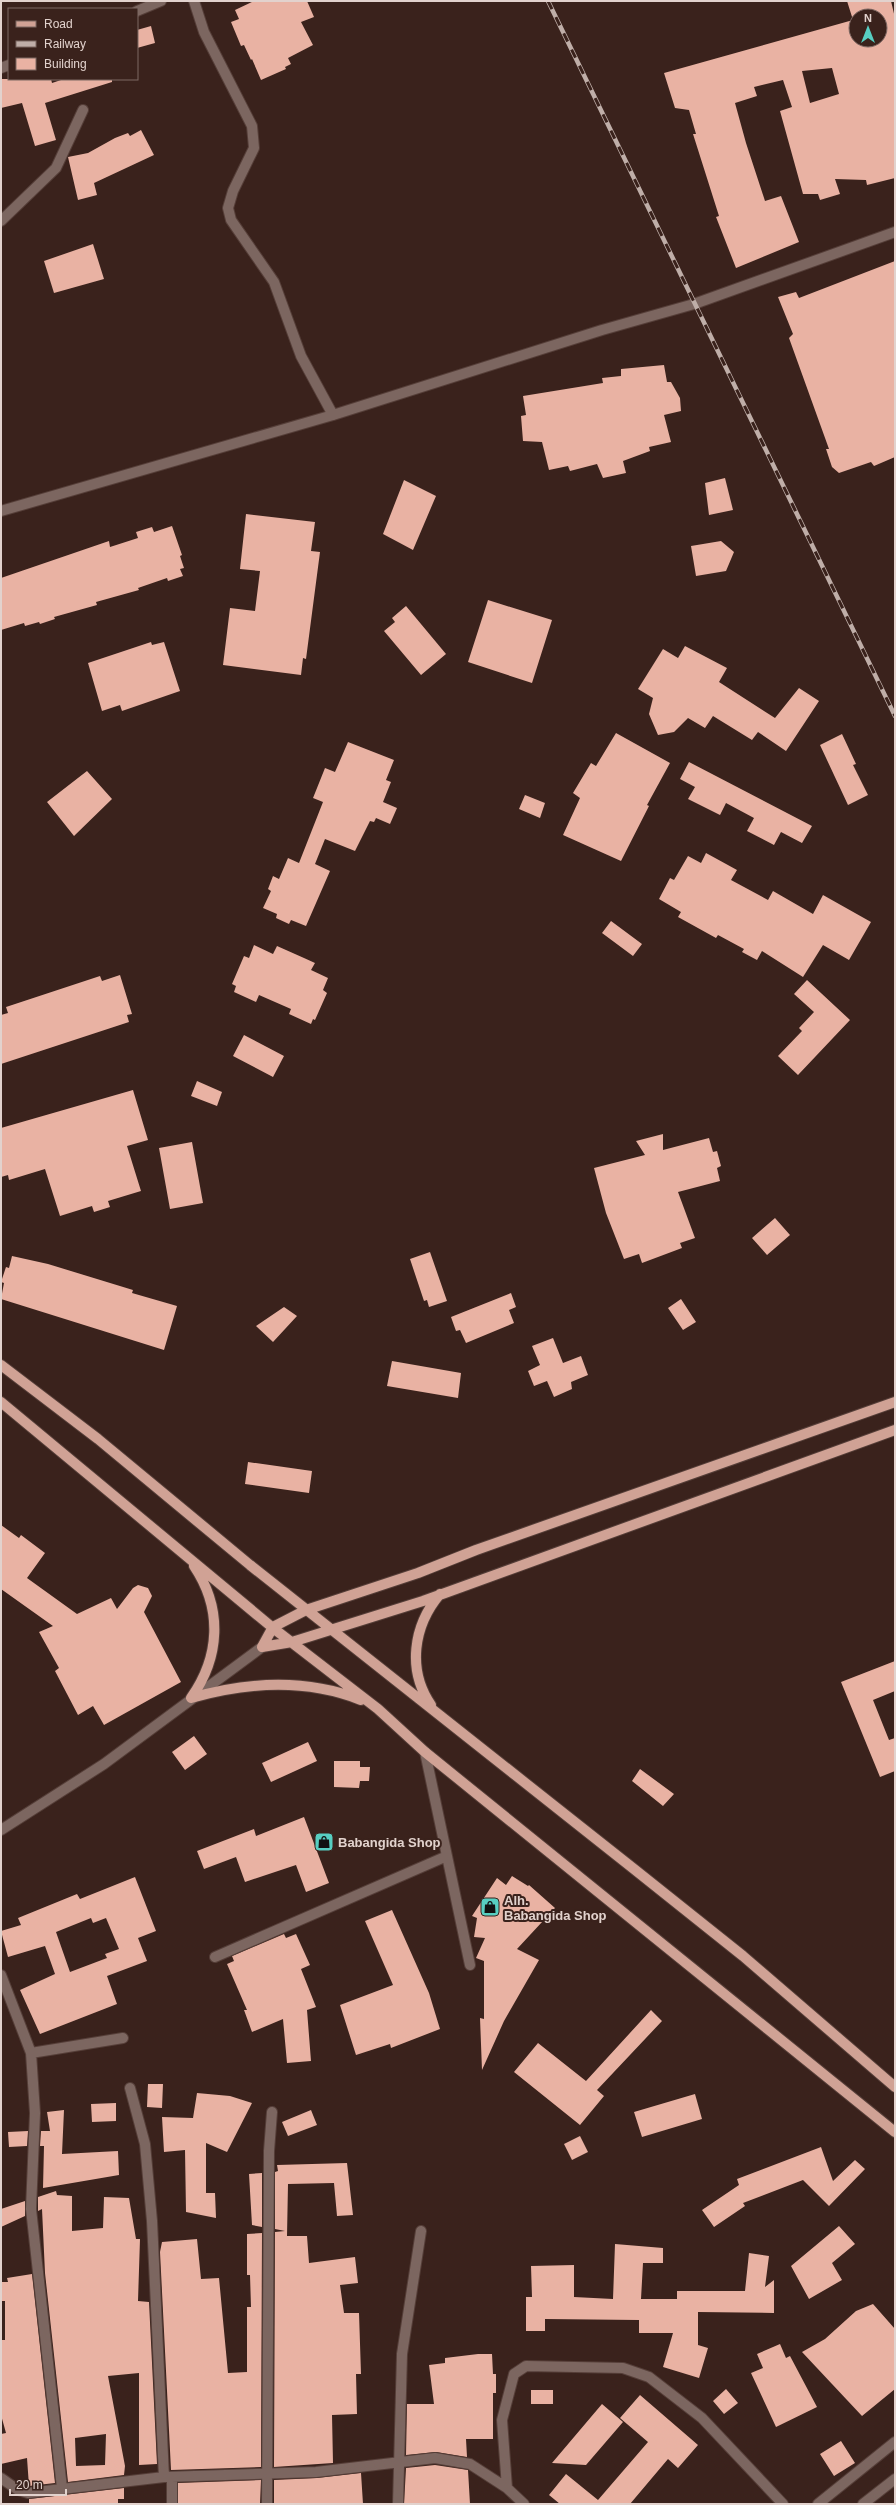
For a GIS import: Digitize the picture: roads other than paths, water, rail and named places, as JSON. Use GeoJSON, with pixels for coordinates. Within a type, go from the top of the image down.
{"type":"FeatureCollection","features":[{"type":"Feature","properties":{"kind":"main road"},"geometry":{"type":"LineString","coordinates":[[1,1365],[98,1439],[306,1610],[743,1956],[859,2058],[895,2087]]}},
{"type":"Feature","properties":{"kind":"main road"},"geometry":{"type":"LineString","coordinates":[[1,1402],[184,1555],[378,1709],[425,1752],[895,2132]]}},
{"type":"Feature","properties":{"kind":"main road"},"geometry":{"type":"LineString","coordinates":[[262,1647],[273,1627],[306,1610],[411,1576],[476,1550],[895,1402]]}},
{"type":"Feature","properties":{"kind":"main road"},"geometry":{"type":"LineString","coordinates":[[262,1647],[292,1642],[423,1601],[441,1593],[895,1430]]}},
{"type":"Feature","properties":{"kind":"main road"},"geometry":{"type":"LineString","coordinates":[[184,1555],[195,1567],[208,1592],[215,1628],[212,1658],[191,1698]]}},
{"type":"Feature","properties":{"kind":"main road"},"geometry":{"type":"LineString","coordinates":[[435,1711],[421,1685],[416,1655],[418,1635],[425,1615],[441,1593]]}},
{"type":"Feature","properties":{"kind":"main road"},"geometry":{"type":"LineString","coordinates":[[191,1698],[238,1687],[284,1684],[327,1689],[344,1694],[378,1709]]}},
{"type":"Feature","properties":{"kind":"street"},"geometry":{"type":"LineString","coordinates":[[138,11],[161,1]]}},
{"type":"Feature","properties":{"kind":"street"},"geometry":{"type":"LineString","coordinates":[[194,1],[204,32],[252,126],[254,148],[233,191],[228,208],[230,220],[274,282],[301,356],[333,415]]}},
{"type":"Feature","properties":{"kind":"street"},"geometry":{"type":"LineString","coordinates":[[1,221],[56,168],[83,110]]}},
{"type":"Feature","properties":{"kind":"street"},"geometry":{"type":"LineString","coordinates":[[1,511],[333,415],[587,335],[694,304],[895,232]]}},
{"type":"Feature","properties":{"kind":"street"},"geometry":{"type":"LineString","coordinates":[[1,1830],[104,1764],[191,1698],[262,1647]]}},
{"type":"Feature","properties":{"kind":"street"},"geometry":{"type":"LineString","coordinates":[[425,1752],[470,1965]]}},
{"type":"Feature","properties":{"kind":"street"},"geometry":{"type":"LineString","coordinates":[[215,1957],[447,1856]]}},
{"type":"Feature","properties":{"kind":"street"},"geometry":{"type":"LineString","coordinates":[[1,1975],[30,2053],[35,2113],[32,2208],[62,2488]]}},
{"type":"Feature","properties":{"kind":"street"},"geometry":{"type":"LineString","coordinates":[[30,2053],[123,2038]]}},
{"type":"Feature","properties":{"kind":"street"},"geometry":{"type":"LineString","coordinates":[[130,2088],[145,2144],[152,2221],[168,2477],[172,2504]]}},
{"type":"Feature","properties":{"kind":"street"},"geometry":{"type":"LineString","coordinates":[[267,2504],[269,2152],[272,2112]]}},
{"type":"Feature","properties":{"kind":"street"},"geometry":{"type":"LineString","coordinates":[[398,2504],[402,2354],[421,2231]]}},
{"type":"Feature","properties":{"kind":"street"},"geometry":{"type":"LineString","coordinates":[[507,2488],[502,2420],[514,2374],[526,2366],[623,2368],[649,2377],[688,2406],[782,2504]]}},
{"type":"Feature","properties":{"kind":"street"},"geometry":{"type":"LineString","coordinates":[[818,2504],[895,2442]]}},
{"type":"Feature","properties":{"kind":"street"},"geometry":{"type":"LineString","coordinates":[[1,2478],[18,2490],[28,2493],[168,2477],[268,2475],[398,2464],[435,2458],[470,2464],[507,2488],[524,2504]]}},
{"type":"Feature","properties":{"kind":"street"},"geometry":{"type":"LineString","coordinates":[[863,2504],[895,2479]]}},
{"type":"Feature","properties":{"kind":"railway"},"geometry":{"type":"LineString","coordinates":[[548,1],[895,716]]}},
{"type":"Feature","properties":{"kind":"place","name":"Babangida Shop"},"geometry":{"type":"Point","coordinates":[324,1842]}},
{"type":"Feature","properties":{"kind":"place","name":"Alh. Babangida Shop"},"geometry":{"type":"Point","coordinates":[490,1907]}}]}
